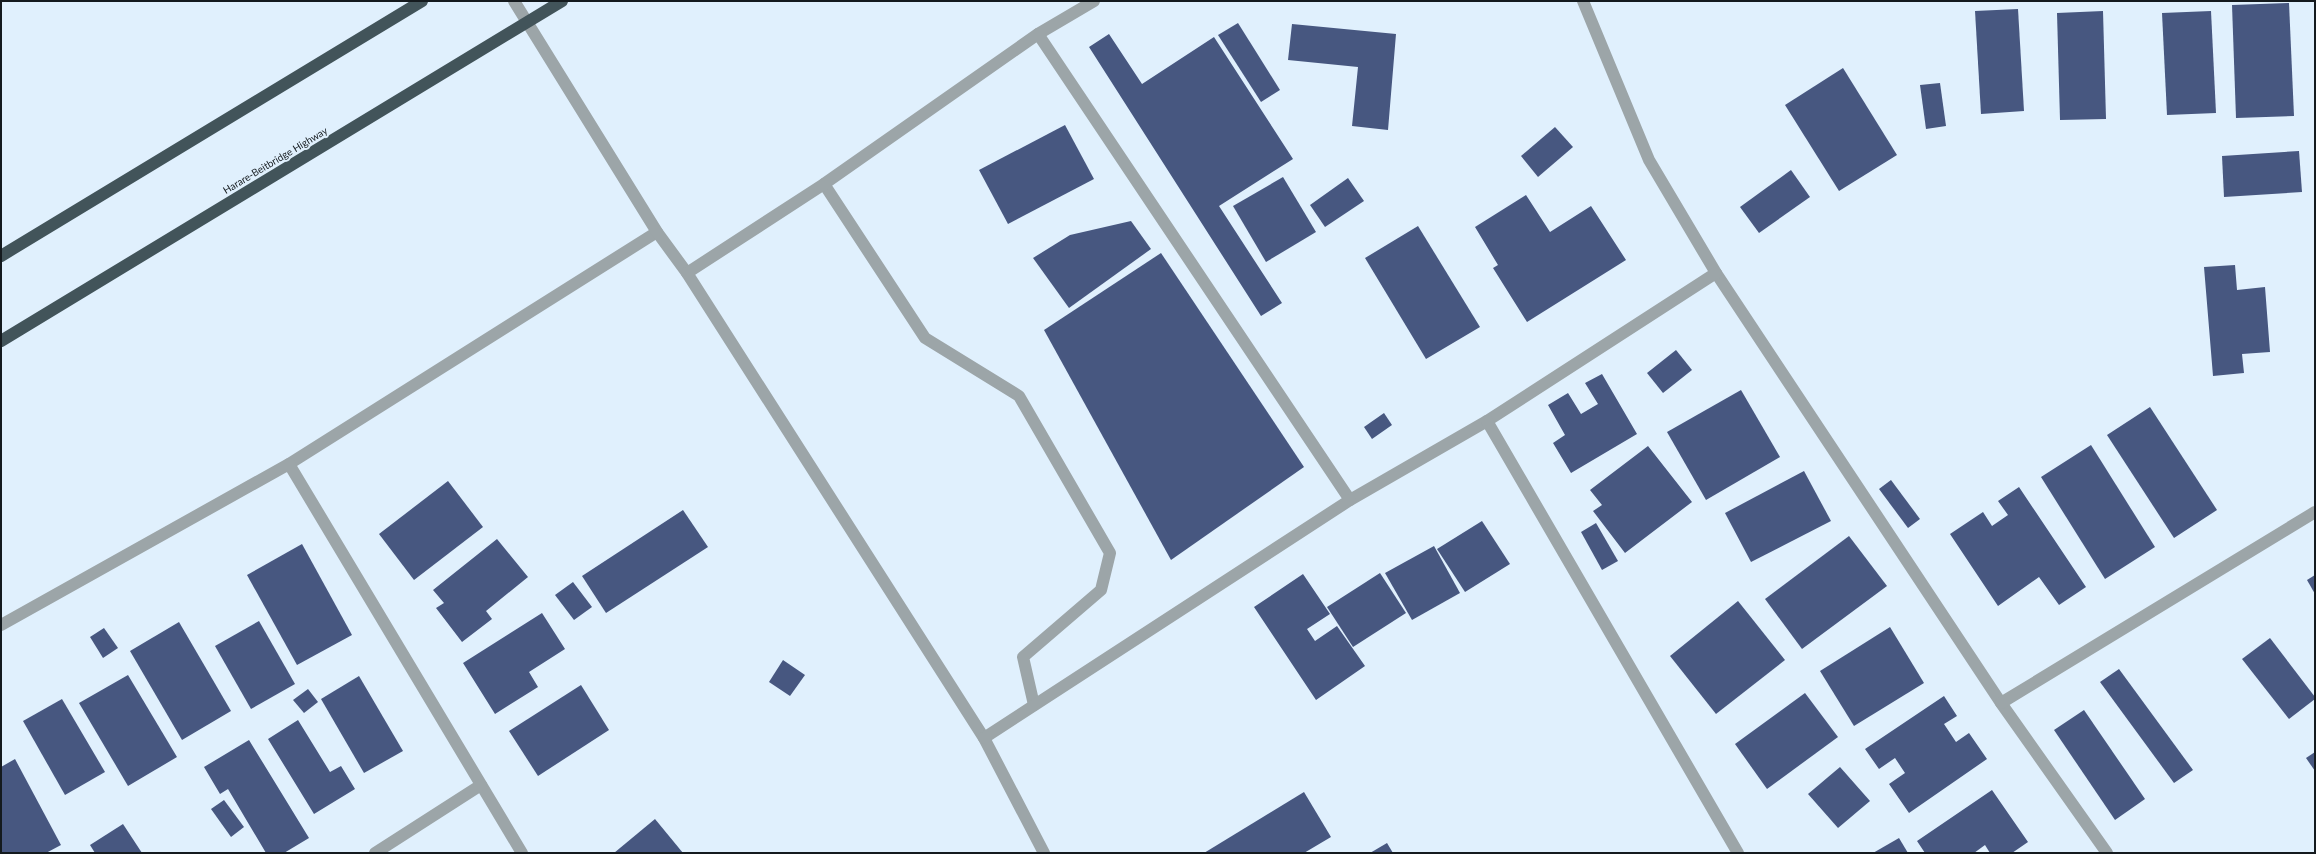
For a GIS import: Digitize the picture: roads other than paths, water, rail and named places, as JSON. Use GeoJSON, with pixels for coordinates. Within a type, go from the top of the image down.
{"type":"FeatureCollection","features":[{"type":"Feature","properties":{"kind":"highway"},"geometry":{"type":"LineString","coordinates":[[1,256],[422,1]]}},
{"type":"Feature","properties":{"kind":"highway","name":"Harare-Beitbridge Highway"},"geometry":{"type":"LineString","coordinates":[[1,341],[562,1]]}},
{"type":"Feature","properties":{"kind":"street"},"geometry":{"type":"LineString","coordinates":[[514,1],[657,232],[686,273],[984,738],[1044,853]]}},
{"type":"Feature","properties":{"kind":"street"},"geometry":{"type":"LineString","coordinates":[[686,273],[824,184],[1038,34],[1094,1]]}},
{"type":"Feature","properties":{"kind":"street"},"geometry":{"type":"LineString","coordinates":[[1583,1],[1648,160],[1716,273],[2000,704],[2107,853]]}},
{"type":"Feature","properties":{"kind":"street"},"geometry":{"type":"LineString","coordinates":[[1038,34],[1350,500]]}},
{"type":"Feature","properties":{"kind":"street"},"geometry":{"type":"LineString","coordinates":[[824,184],[925,338],[1019,396],[1110,553],[1101,590],[1023,657],[1034,705]]}},
{"type":"Feature","properties":{"kind":"street"},"geometry":{"type":"LineString","coordinates":[[1,625],[289,464],[657,232]]}},
{"type":"Feature","properties":{"kind":"street"},"geometry":{"type":"LineString","coordinates":[[984,738],[1350,500],[1487,421],[1716,273]]}},
{"type":"Feature","properties":{"kind":"street"},"geometry":{"type":"LineString","coordinates":[[1487,421],[1738,853]]}},
{"type":"Feature","properties":{"kind":"street"},"geometry":{"type":"LineString","coordinates":[[289,464],[522,853]]}},
{"type":"Feature","properties":{"kind":"street"},"geometry":{"type":"LineString","coordinates":[[2000,704],[2315,512]]}},
{"type":"Feature","properties":{"kind":"street"},"geometry":{"type":"LineString","coordinates":[[375,853],[481,785]]}}]}
